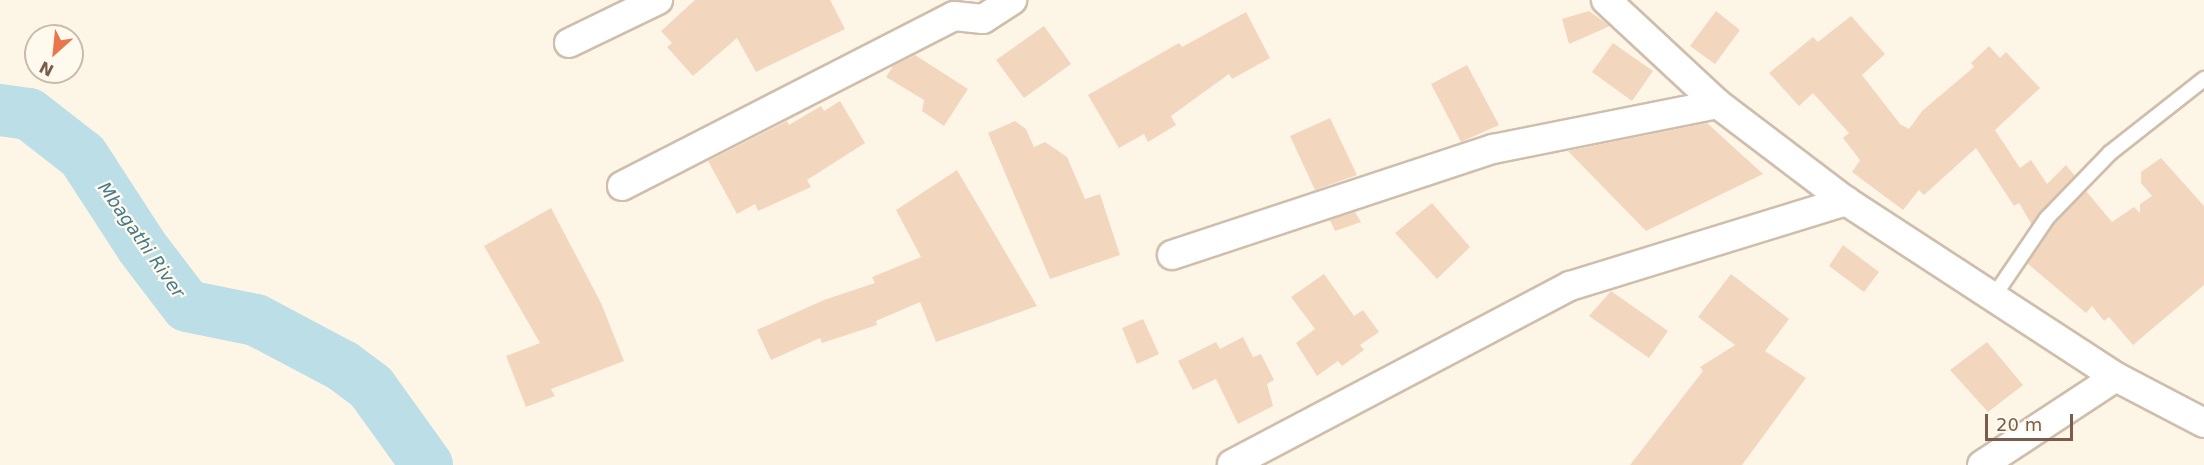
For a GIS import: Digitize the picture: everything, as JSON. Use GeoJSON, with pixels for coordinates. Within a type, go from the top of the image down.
{"type":"FeatureCollection","features":[{"type":"Feature","properties":{"kind":"street"},"geometry":{"type":"LineString","coordinates":[[569,43],[658,0]]}},
{"type":"Feature","properties":{"kind":"street"},"geometry":{"type":"LineString","coordinates":[[622,186],[954,16],[983,19],[1012,0]]}},
{"type":"Feature","properties":{"kind":"street"},"geometry":{"type":"LineString","coordinates":[[1606,0],[1718,104],[1846,201],[2116,377],[2204,423]]}},
{"type":"Feature","properties":{"kind":"street"},"geometry":{"type":"LineString","coordinates":[[1172,255],[1493,149],[1718,104]]}},
{"type":"Feature","properties":{"kind":"street"},"geometry":{"type":"LineString","coordinates":[[1232,464],[1570,286],[1846,201]]}},
{"type":"Feature","properties":{"kind":"street"},"geometry":{"type":"LineString","coordinates":[[1982,465],[2116,377]]}},
{"type":"Feature","properties":{"kind":"lane"},"geometry":{"type":"LineString","coordinates":[[1994,296],[2047,218],[2110,153],[2204,79]]}},
{"type":"Feature","properties":{"kind":"building"},"geometry":{"type":"Polygon","coordinates":[[[695,0],[830,0],[845,29],[756,72],[737,38],[693,76],[667,47],[672,43],[661,31],[695,0]]]}},
{"type":"Feature","properties":{"kind":"building"},"geometry":{"type":"Polygon","coordinates":[[[1589,11],[1610,26],[1569,44],[1562,19],[1589,11]]]}},
{"type":"Feature","properties":{"kind":"building"},"geometry":{"type":"Polygon","coordinates":[[[1716,11],[1740,30],[1715,64],[1690,46],[1716,11]]]}},
{"type":"Feature","properties":{"kind":"building"},"geometry":{"type":"Polygon","coordinates":[[[1246,12],[1270,58],[1232,79],[1229,74],[1171,116],[1176,125],[1148,142],[1144,134],[1119,148],[1088,95],[1179,43],[1182,47],[1246,12]]]}},
{"type":"Feature","properties":{"kind":"building"},"geometry":{"type":"Polygon","coordinates":[[[1851,16],[1885,54],[1862,75],[1900,124],[1909,129],[1922,111],[1974,67],[1971,63],[1989,46],[2000,58],[2006,52],[2040,88],[1995,130],[2020,168],[2031,160],[2047,184],[2066,165],[2075,176],[2032,225],[2019,203],[2014,206],[1976,148],[1924,195],[1919,190],[1903,210],[1852,172],[1860,160],[1843,138],[1849,133],[1813,93],[1799,106],[1769,73],[1813,37],[1818,42],[1851,16]]]}},
{"type":"Feature","properties":{"kind":"building"},"geometry":{"type":"Polygon","coordinates":[[[1044,26],[1071,64],[1024,98],[996,60],[1044,26]]]}},
{"type":"Feature","properties":{"kind":"building"},"geometry":{"type":"Polygon","coordinates":[[[1613,43],[1653,71],[1632,101],[1592,72],[1613,43]]]}},
{"type":"Feature","properties":{"kind":"building"},"geometry":{"type":"Polygon","coordinates":[[[915,55],[968,89],[944,126],[922,111],[924,100],[886,77],[893,66],[915,55]]]}},
{"type":"Feature","properties":{"kind":"building"},"geometry":{"type":"Polygon","coordinates":[[[1467,65],[1499,125],[1461,142],[1431,84],[1467,65]]]}},
{"type":"Feature","properties":{"kind":"building"},"geometry":{"type":"Polygon","coordinates":[[[840,101],[865,143],[807,180],[811,187],[758,211],[755,204],[737,214],[708,161],[787,121],[789,125],[821,106],[824,111],[840,101]]]}},
{"type":"Feature","properties":{"kind":"building"},"geometry":{"type":"Polygon","coordinates":[[[1330,118],[1357,175],[1315,190],[1290,136],[1330,118]]]}},
{"type":"Feature","properties":{"kind":"building"},"geometry":{"type":"Polygon","coordinates":[[[1015,121],[1026,129],[1034,147],[1045,142],[1067,157],[1085,199],[1100,194],[1120,255],[1050,279],[988,133],[1015,121]]]}},
{"type":"Feature","properties":{"kind":"building"},"geometry":{"type":"Polygon","coordinates":[[[1707,123],[1763,174],[1646,231],[1568,151],[1707,123]]]}},
{"type":"Feature","properties":{"kind":"building"},"geometry":{"type":"Polygon","coordinates":[[[2161,158],[2204,206],[2204,285],[2133,345],[2109,317],[2104,321],[2092,306],[2086,313],[2027,263],[2054,224],[2086,191],[2112,222],[2134,207],[2140,213],[2140,204],[2152,196],[2141,183],[2141,172],[2161,158]]]}},
{"type":"Feature","properties":{"kind":"building"},"geometry":{"type":"Polygon","coordinates":[[[957,170],[1037,306],[936,342],[920,302],[876,321],[877,325],[822,343],[820,338],[771,360],[757,330],[824,300],[875,283],[872,277],[921,257],[896,210],[957,170]]]}},
{"type":"Feature","properties":{"kind":"building"},"geometry":{"type":"Polygon","coordinates":[[[1432,203],[1470,247],[1437,279],[1395,233],[1432,203]]]}},
{"type":"Feature","properties":{"kind":"building"},"geometry":{"type":"Polygon","coordinates":[[[551,208],[601,303],[624,361],[551,389],[555,396],[526,407],[506,356],[540,343],[484,246],[551,208]]]}},
{"type":"Feature","properties":{"kind":"building"},"geometry":{"type":"Polygon","coordinates":[[[1355,212],[1361,222],[1335,231],[1330,220],[1355,212]]]}},
{"type":"Feature","properties":{"kind":"building"},"geometry":{"type":"Polygon","coordinates":[[[1843,245],[1879,272],[1864,292],[1829,266],[1843,245]]]}},
{"type":"Feature","properties":{"kind":"building"},"geometry":{"type":"Polygon","coordinates":[[[1324,274],[1354,316],[1363,310],[1379,332],[1360,345],[1364,350],[1342,366],[1338,361],[1317,376],[1296,343],[1315,329],[1291,297],[1324,274]]]}},
{"type":"Feature","properties":{"kind":"building"},"geometry":{"type":"Polygon","coordinates":[[[1731,274],[1789,319],[1765,351],[1806,378],[1742,465],[1630,465],[1703,371],[1700,367],[1735,345],[1698,317],[1731,274]]]}},
{"type":"Feature","properties":{"kind":"building"},"geometry":{"type":"Polygon","coordinates":[[[1611,291],[1668,331],[1649,358],[1589,316],[1611,291]]]}},
{"type":"Feature","properties":{"kind":"building"},"geometry":{"type":"Polygon","coordinates":[[[1143,319],[1159,354],[1137,364],[1122,328],[1143,319]]]}},
{"type":"Feature","properties":{"kind":"building"},"geometry":{"type":"Polygon","coordinates":[[[1243,337],[1253,357],[1261,354],[1274,380],[1267,384],[1273,406],[1238,424],[1216,379],[1193,390],[1178,361],[1216,342],[1220,349],[1243,337]]]}},
{"type":"Feature","properties":{"kind":"building"},"geometry":{"type":"Polygon","coordinates":[[[1987,342],[2023,385],[1988,412],[1950,370],[1987,342]]]}},
{"type":"Feature","properties":{"kind":"waterway","name":"Mbagathi River"},"geometry":{"type":"LineString","coordinates":[[0,110],[29,114],[83,156],[142,247],[187,306],[256,320],[343,366],[371,387],[427,465]]}}]}
